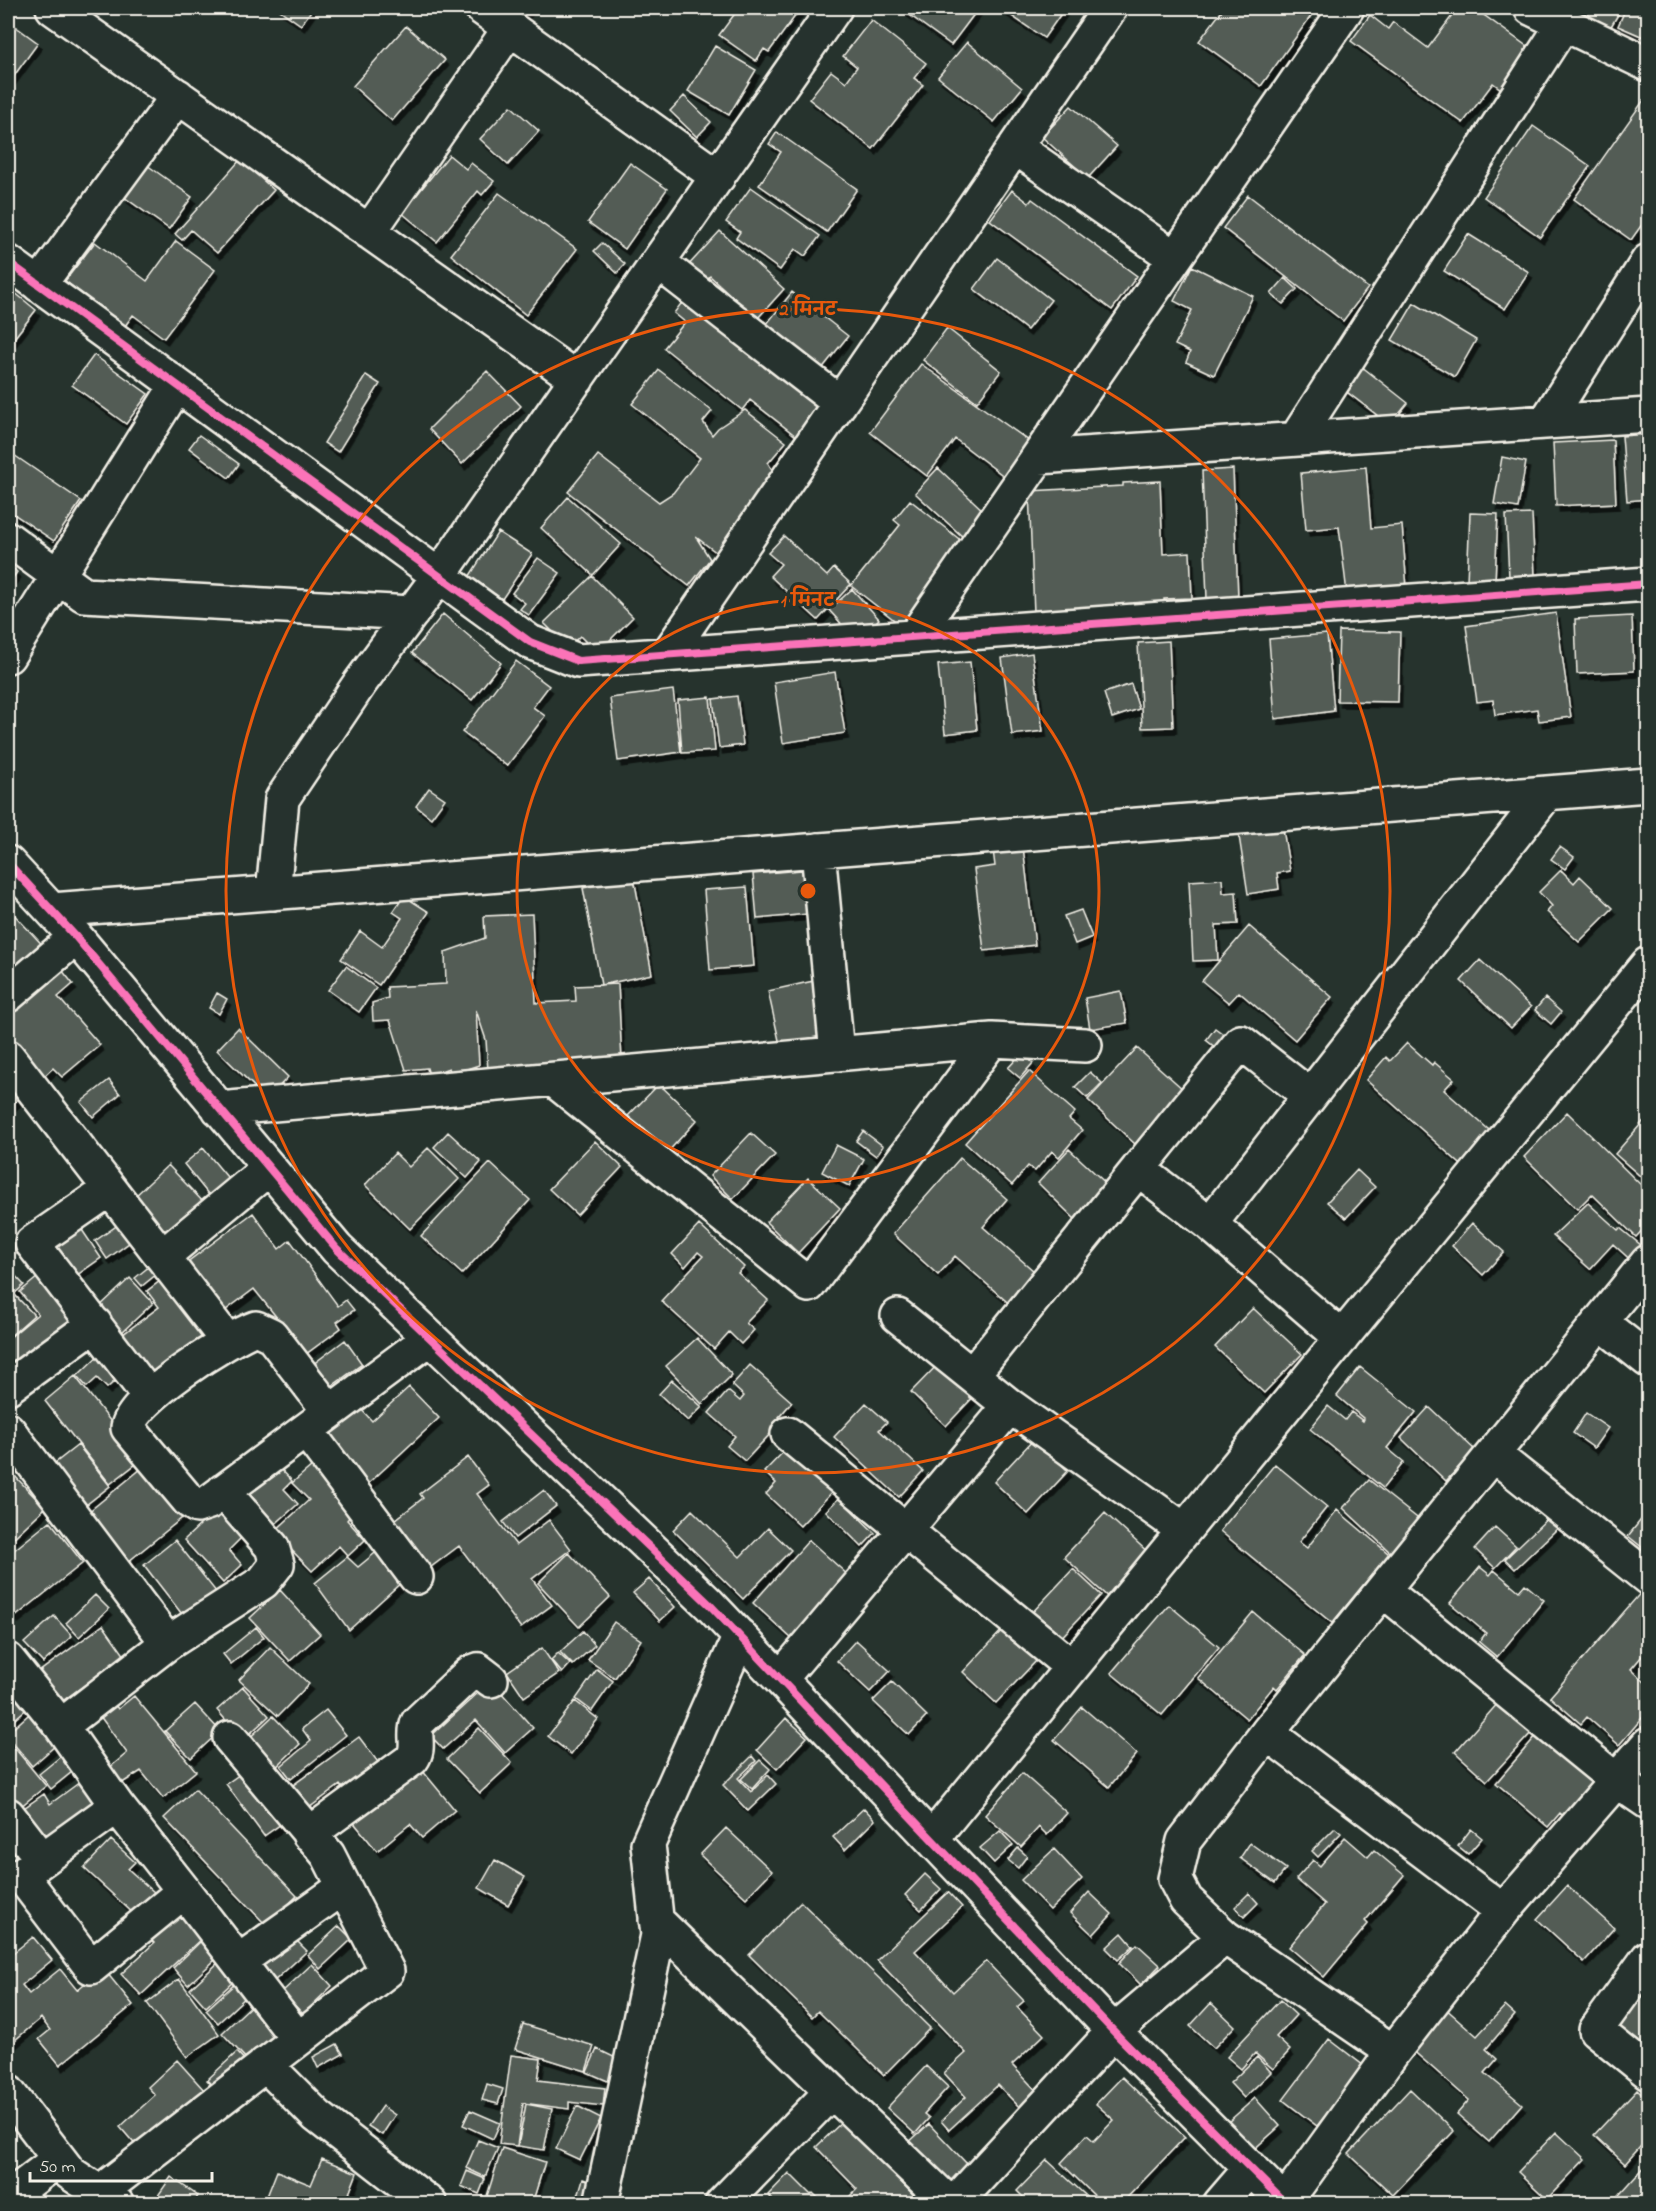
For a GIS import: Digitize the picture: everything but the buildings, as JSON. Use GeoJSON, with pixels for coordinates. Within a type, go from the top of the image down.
{"type":"FeatureCollection","features":[{"type":"Feature","properties":{"kind":"street"},"geometry":{"type":"LineString","coordinates":[[53,8],[577,379]]}},
{"type":"Feature","properties":{"kind":"street"},"geometry":{"type":"LineString","coordinates":[[482,8],[718,177]]}},
{"type":"Feature","properties":{"kind":"street"},"geometry":{"type":"LineString","coordinates":[[273,893],[282,799],[360,683],[439,576],[836,8]]}},
{"type":"Feature","properties":{"kind":"street"},"geometry":{"type":"LineString","coordinates":[[668,654],[1110,8]]}},
{"type":"Feature","properties":{"kind":"street"},"geometry":{"type":"LineString","coordinates":[[915,636],[1347,8]]}},
{"type":"Feature","properties":{"kind":"street"},"geometry":{"type":"LineString","coordinates":[[1531,8],[1648,64]]}},
{"type":"Feature","properties":{"kind":"street"},"geometry":{"type":"LineString","coordinates":[[1296,439],[1564,24]]}},
{"type":"Feature","properties":{"kind":"street"},"geometry":{"type":"LineString","coordinates":[[369,232],[510,28]]}},
{"type":"Feature","properties":{"kind":"street"},"geometry":{"type":"LineString","coordinates":[[39,285],[178,96]]}},
{"type":"Feature","properties":{"kind":"street"},"geometry":{"type":"LineString","coordinates":[[1015,147],[1175,258]]}},
{"type":"Feature","properties":{"kind":"street"},"geometry":{"type":"LineString","coordinates":[[1546,422],[1648,261]]}},
{"type":"Feature","properties":{"kind":"street"},"geometry":{"type":"LineString","coordinates":[[8,262],[530,642],[578,661],[1648,584]]}},
{"type":"Feature","properties":{"kind":"street"},"geometry":{"type":"LineString","coordinates":[[658,262],[840,403]]}},
{"type":"Feature","properties":{"kind":"street"},"geometry":{"type":"LineString","coordinates":[[8,656],[177,385]]}},
{"type":"Feature","properties":{"kind":"street"},"geometry":{"type":"LineString","coordinates":[[1038,457],[1648,415]]}},
{"type":"Feature","properties":{"kind":"street"},"geometry":{"type":"LineString","coordinates":[[8,539],[84,595],[412,613]]}},
{"type":"Feature","properties":{"kind":"street"},"geometry":{"type":"LineString","coordinates":[[52,910],[1648,785]]}},
{"type":"Feature","properties":{"kind":"street"},"geometry":{"type":"LineString","coordinates":[[1210,1224],[1547,793]]}},
{"type":"Feature","properties":{"kind":"street"},"geometry":{"type":"LineString","coordinates":[[818,850],[837,1054]]}},
{"type":"Feature","properties":{"kind":"street"},"geometry":{"type":"LineString","coordinates":[[8,863],[76,937],[337,1249],[740,1636],[933,1837],[1114,2031],[1286,2203],[1393,2052],[1503,1911],[1648,1744]]}},
{"type":"Feature","properties":{"kind":"street"},"geometry":{"type":"LineString","coordinates":[[8,995],[76,937]]}},
{"type":"Feature","properties":{"kind":"street"},"geometry":{"type":"LineString","coordinates":[[933,1837],[1648,964]]}},
{"type":"Feature","properties":{"kind":"street"},"geometry":{"type":"LineString","coordinates":[[554,1080],[809,1284],[992,1040]]}},
{"type":"Feature","properties":{"kind":"street"},"geometry":{"type":"LineString","coordinates":[[219,1109],[992,1040],[1085,1045]]}},
{"type":"Feature","properties":{"kind":"street"},"geometry":{"type":"LineString","coordinates":[[972,1375],[1241,1042],[1310,1096]]}},
{"type":"Feature","properties":{"kind":"street"},"geometry":{"type":"LineString","coordinates":[[8,1057],[228,1342]]}},
{"type":"Feature","properties":{"kind":"street"},"geometry":{"type":"LineString","coordinates":[[163,1256],[269,1168]]}},
{"type":"Feature","properties":{"kind":"street"},"geometry":{"type":"LineString","coordinates":[[1138,1169],[1210,1224],[1342,1338]]}},
{"type":"Feature","properties":{"kind":"street"},"geometry":{"type":"LineString","coordinates":[[110,1189],[32,1243],[149,1396]]}},
{"type":"Feature","properties":{"kind":"street"},"geometry":{"type":"LineString","coordinates":[[1393,2052],[1225,1937],[1186,1900],[1175,1879],[1178,1859],[1184,1841],[1268,1732],[1648,1262]]}},
{"type":"Feature","properties":{"kind":"street"},"geometry":{"type":"LineString","coordinates":[[898,1316],[1010,1406],[1184,1530]]}},
{"type":"Feature","properties":{"kind":"street"},"geometry":{"type":"LineString","coordinates":[[1600,1322],[1648,1359]]}},
{"type":"Feature","properties":{"kind":"street"},"geometry":{"type":"LineString","coordinates":[[8,1388],[95,1324]]}},
{"type":"Feature","properties":{"kind":"street"},"geometry":{"type":"LineString","coordinates":[[416,1577],[318,1421],[265,1330],[256,1328],[228,1342],[149,1396],[129,1421],[131,1434],[193,1504],[209,1502],[223,1491],[318,1421],[430,1338]]}},
{"type":"Feature","properties":{"kind":"street"},"geometry":{"type":"LineString","coordinates":[[781,1678],[1010,1406]]}},
{"type":"Feature","properties":{"kind":"street"},"geometry":{"type":"LineString","coordinates":[[8,1430],[168,1643]]}},
{"type":"Feature","properties":{"kind":"street"},"geometry":{"type":"LineString","coordinates":[[788,1434],[1072,1667]]}},
{"type":"Feature","properties":{"kind":"street"},"geometry":{"type":"LineString","coordinates":[[1493,1454],[1648,1578]]}},
{"type":"Feature","properties":{"kind":"street"},"geometry":{"type":"LineString","coordinates":[[61,1726],[168,1643],[263,1582],[277,1564],[272,1547],[223,1491]]}},
{"type":"Feature","properties":{"kind":"street"},"geometry":{"type":"LineString","coordinates":[[1383,1590],[1617,1781],[1648,1802]]}},
{"type":"Feature","properties":{"kind":"street"},"geometry":{"type":"LineString","coordinates":[[601,2204],[658,1935],[648,1844],[740,1636]]}},
{"type":"Feature","properties":{"kind":"street"},"geometry":{"type":"LineString","coordinates":[[8,1660],[61,1726],[117,1806],[297,2038]]}},
{"type":"Feature","properties":{"kind":"street"},"geometry":{"type":"LineString","coordinates":[[309,1834],[412,1760],[418,1745],[415,1732],[418,1722],[470,1673],[478,1670],[491,1680]]}},
{"type":"Feature","properties":{"kind":"street"},"geometry":{"type":"LineString","coordinates":[[1268,1732],[1503,1911]]}},
{"type":"Feature","properties":{"kind":"street"},"geometry":{"type":"LineString","coordinates":[[8,2092],[70,2173],[109,2198],[297,2038],[387,1971],[328,1855],[230,1738]]}},
{"type":"Feature","properties":{"kind":"street"},"geometry":{"type":"LineString","coordinates":[[117,1806],[21,1875],[91,1966],[184,1891]]}},
{"type":"Feature","properties":{"kind":"street"},"geometry":{"type":"LineString","coordinates":[[8,1815],[42,1859]]}},
{"type":"Feature","properties":{"kind":"street"},"geometry":{"type":"LineString","coordinates":[[239,1961],[344,1887]]}},
{"type":"Feature","properties":{"kind":"street"},"geometry":{"type":"LineString","coordinates":[[656,1920],[952,2204],[1114,2031],[1225,1937]]}},
{"type":"Feature","properties":{"kind":"street"},"geometry":{"type":"LineString","coordinates":[[1648,1958],[1596,2030],[1648,2072]]}},
{"type":"Feature","properties":{"kind":"street"},"geometry":{"type":"LineString","coordinates":[[266,2064],[317,2116],[430,2204]]}},
{"type":"Feature","properties":{"kind":"street"},"geometry":{"type":"LineString","coordinates":[[722,2204],[832,2091]]}},
{"type":"Feature","properties":{"kind":"street"},"geometry":{"type":"LineString","coordinates":[[8,2198],[59,2158]]}},
{"type":"Feature","properties":{"kind":"street"},"geometry":{"type":"LineString","coordinates":[[1220,2204],[1251,2168]]}},
{"type":"Feature","properties":{"kind":"cycle path"},"geometry":{"type":"LineString","coordinates":[[8,262],[530,642],[578,661],[1648,584]]}},
{"type":"Feature","properties":{"kind":"cycle path"},"geometry":{"type":"LineString","coordinates":[[8,863],[76,937],[337,1249],[709,1604],[1121,2039],[1286,2204]]}}]}
